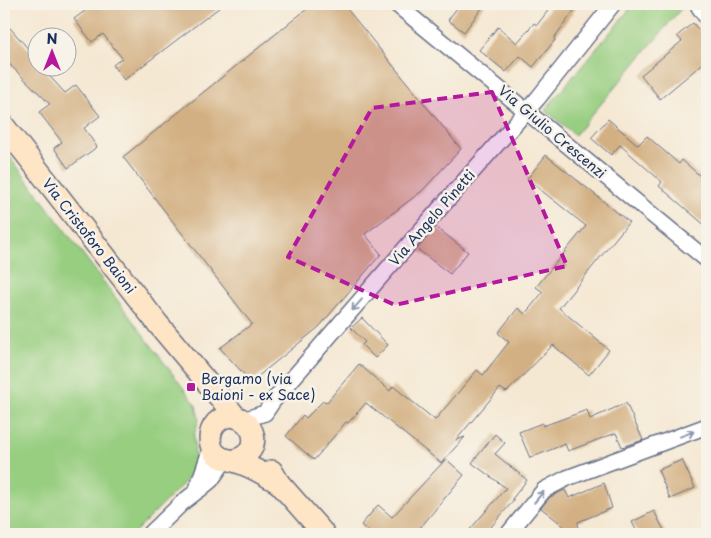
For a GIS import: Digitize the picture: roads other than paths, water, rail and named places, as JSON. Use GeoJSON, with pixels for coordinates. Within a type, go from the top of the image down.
{"type":"FeatureCollection","features":[{"type":"Feature","properties":{"kind":"street","name":"Via Giulio Crescenzi"},"geometry":{"type":"LineString","coordinates":[[396,4],[707,260]]}},
{"type":"Feature","properties":{"kind":"street","name":"Via Angelo Pinetti"},"geometry":{"type":"LineString","coordinates":[[239,418],[265,413],[424,226],[526,110],[613,4]]}},
{"type":"Feature","properties":{"kind":"street","name":"Via Cristoforo Baioni"},"geometry":{"type":"LineString","coordinates":[[4,126],[176,345],[239,418],[251,427],[254,437],[252,447]]}},
{"type":"Feature","properties":{"kind":"street","name":"Via Cristoforo Baioni"},"geometry":{"type":"LineString","coordinates":[[176,345],[210,401],[213,427],[209,437],[223,456]]}},
{"type":"Feature","properties":{"kind":"street"},"geometry":{"type":"LineString","coordinates":[[213,427],[219,420],[227,417],[239,418]]}},
{"type":"Feature","properties":{"kind":"street"},"geometry":{"type":"LineString","coordinates":[[508,534],[544,490],[559,482],[707,426]]}},
{"type":"Feature","properties":{"kind":"street"},"geometry":{"type":"LineString","coordinates":[[223,456],[245,456],[252,447],[268,465],[279,483],[324,534]]}},
{"type":"Feature","properties":{"kind":"street"},"geometry":{"type":"LineString","coordinates":[[223,456],[260,472],[279,483]]}},
{"type":"Feature","properties":{"kind":"street"},"geometry":{"type":"LineString","coordinates":[[150,534],[196,492],[223,456]]}},
{"type":"Feature","properties":{"kind":"place","name":"Bergamo (via Baioni - ex Sace)"},"geometry":{"type":"Point","coordinates":[191,387]}}]}
